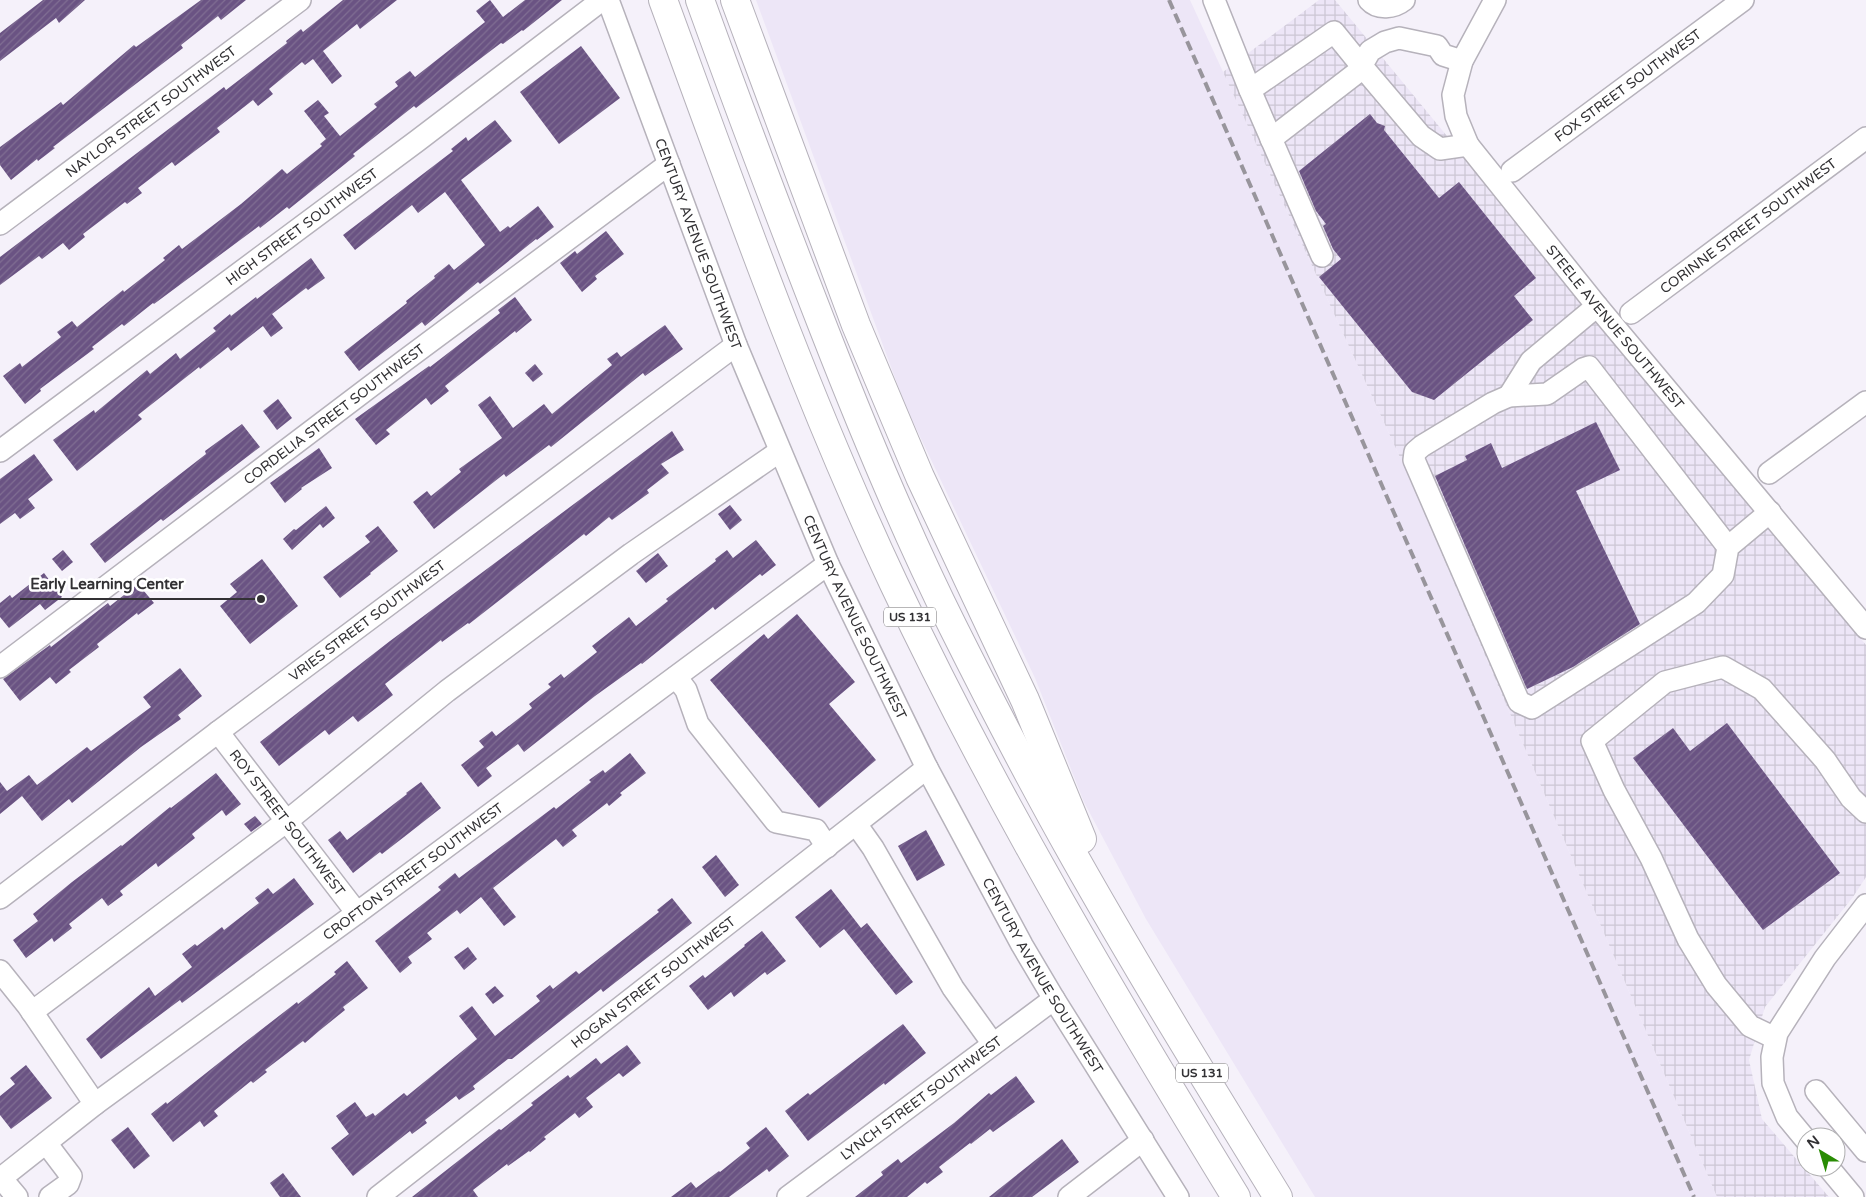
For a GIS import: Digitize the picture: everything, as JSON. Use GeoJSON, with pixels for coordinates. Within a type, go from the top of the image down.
{"type":"FeatureCollection","features":[{"type":"Feature","properties":{"kind":"highway","name":"US 131"},"geometry":{"type":"LineString","coordinates":[[663,0],[783,324],[837,457],[893,583],[946,691],[1027,844],[1149,1055],[1236,1197]]}},
{"type":"Feature","properties":{"kind":"highway","name":"US 131"},"geometry":{"type":"LineString","coordinates":[[700,0],[740,110],[848,391],[927,574],[1027,771],[1074,858],[1278,1197]]}},
{"type":"Feature","properties":{"kind":"highway"},"geometry":{"type":"LineString","coordinates":[[735,0],[856,325],[920,477],[1025,700],[1128,949]]}},
{"type":"Feature","properties":{"kind":"street","name":"NAYLOR STREET SOUTHWEST"},"geometry":{"type":"LineString","coordinates":[[0,224],[300,0]]}},
{"type":"Feature","properties":{"kind":"street","name":"HIGH STREET SOUTHWEST"},"geometry":{"type":"LineString","coordinates":[[0,451],[602,0]]}},
{"type":"Feature","properties":{"kind":"street","name":"CENTURY AVENUE SOUTHWEST"},"geometry":{"type":"LineString","coordinates":[[608,0],[736,345],[828,564],[927,768],[1022,945],[1178,1197]]}},
{"type":"Feature","properties":{"kind":"street"},"geometry":{"type":"LineString","coordinates":[[1214,0],[1250,90],[1322,256]]}},
{"type":"Feature","properties":{"kind":"street"},"geometry":{"type":"LineString","coordinates":[[1369,0],[1373,4],[1388,8],[1404,0]]}},
{"type":"Feature","properties":{"kind":"street","name":"STEELE AVENUE SOUTHWEST"},"geometry":{"type":"LineString","coordinates":[[1495,0],[1453,58],[1453,95],[1456,116],[1468,145],[1597,306],[1866,628]]}},
{"type":"Feature","properties":{"kind":"street","name":"FOX STREET SOUTHWEST"},"geometry":{"type":"LineString","coordinates":[[1512,170],[1743,0]]}},
{"type":"Feature","properties":{"kind":"street"},"geometry":{"type":"LineString","coordinates":[[1250,90],[1334,32],[1363,63],[1421,136],[1440,149],[1468,145]]}},
{"type":"Feature","properties":{"kind":"street"},"geometry":{"type":"LineString","coordinates":[[1271,139],[1363,63],[1376,61],[1394,51],[1411,51],[1436,59],[1453,58]]}},
{"type":"Feature","properties":{"kind":"street","name":"CORINNE STREET SOUTHWEST"},"geometry":{"type":"LineString","coordinates":[[1631,313],[1866,138]]}},
{"type":"Feature","properties":{"kind":"street","name":"CORDELIA STREET SOUTHWEST"},"geometry":{"type":"LineString","coordinates":[[0,667],[668,164]]}},
{"type":"Feature","properties":{"kind":"street"},"geometry":{"type":"LineString","coordinates":[[1509,396],[1531,360],[1597,306]]}},
{"type":"Feature","properties":{"kind":"street","name":"VRIES STREET SOUTHWEST"},"geometry":{"type":"LineString","coordinates":[[0,898],[218,732],[736,345]]}},
{"type":"Feature","properties":{"kind":"street"},"geometry":{"type":"LineString","coordinates":[[1728,547],[1589,367],[1583,369],[1547,394],[1509,396],[1493,403],[1422,446],[1416,452],[1414,460],[1519,702],[1532,708],[1696,603],[1723,575],[1728,547],[1770,512]]}},
{"type":"Feature","properties":{"kind":"street"},"geometry":{"type":"LineString","coordinates":[[1769,474],[1866,402]]}},
{"type":"Feature","properties":{"kind":"street"},"geometry":{"type":"LineString","coordinates":[[32,1012],[287,821],[455,685],[631,554],[780,451]]}},
{"type":"Feature","properties":{"kind":"street","name":"CROFTON STREET SOUTHWEST"},"geometry":{"type":"LineString","coordinates":[[1,1178],[95,1104],[357,913],[828,564]]}},
{"type":"Feature","properties":{"kind":"street"},"geometry":{"type":"LineString","coordinates":[[1775,1038],[1750,1026],[1716,985],[1688,939],[1651,858],[1614,790],[1592,741],[1665,682],[1723,667],[1762,689],[1825,760],[1851,798],[1866,812]]}},
{"type":"Feature","properties":{"kind":"street"},"geometry":{"type":"LineString","coordinates":[[676,677],[686,690],[698,724],[776,822],[816,830],[827,847]]}},
{"type":"Feature","properties":{"kind":"street","name":"ROY STREET SOUTHWEST"},"geometry":{"type":"LineString","coordinates":[[218,732],[357,913]]}},
{"type":"Feature","properties":{"kind":"street","name":"HOGAN STREET SOUTHWEST"},"geometry":{"type":"LineString","coordinates":[[378,1197],[927,768]]}},
{"type":"Feature","properties":{"kind":"street"},"geometry":{"type":"LineString","coordinates":[[856,824],[873,848],[953,988],[993,1044]]}},
{"type":"Feature","properties":{"kind":"street"},"geometry":{"type":"LineString","coordinates":[[1796,1128],[1787,1117],[1773,1083],[1772,1057],[1775,1038],[1825,958],[1866,905]]}},
{"type":"Feature","properties":{"kind":"street"},"geometry":{"type":"LineString","coordinates":[[0,971],[32,1012],[95,1104]]}},
{"type":"Feature","properties":{"kind":"street","name":"LYNCH STREET SOUTHWEST"},"geometry":{"type":"LineString","coordinates":[[788,1197],[1054,999]]}},
{"type":"Feature","properties":{"kind":"street"},"geometry":{"type":"LineString","coordinates":[[1816,1092],[1866,1151]]}},
{"type":"Feature","properties":{"kind":"street"},"geometry":{"type":"LineString","coordinates":[[1069,1197],[1143,1140]]}},
{"type":"Feature","properties":{"kind":"street"},"geometry":{"type":"LineString","coordinates":[[46,1143],[70,1176],[68,1184],[50,1197]]}},
{"type":"Feature","properties":{"kind":"street"},"geometry":{"type":"LineString","coordinates":[[1836,1177],[1853,1197]]}},
{"type":"Feature","properties":{"kind":"street"},"geometry":{"type":"LineString","coordinates":[[1,1178],[17,1197]]}},
{"type":"Feature","properties":{"kind":"shaded area"},"geometry":{"type":"Polygon","coordinates":[[[756,0],[1190,0],[1404,466],[1717,1197],[1315,1197],[1146,919],[1084,802],[1035,678],[905,405],[756,0]]]}},
{"type":"Feature","properties":{"kind":"shaded area"},"geometry":{"type":"Polygon","coordinates":[[[1319,0],[1335,0],[1866,645],[1866,877],[1853,897],[1765,1007],[1749,1060],[1762,1119],[1796,1159],[1796,1177],[1812,1177],[1829,1197],[1717,1197],[1404,466],[1223,72],[1319,0]]]}},
{"type":"Feature","properties":{"kind":"building"},"geometry":{"type":"Polygon","coordinates":[[[43,0],[85,0],[59,23],[56,18],[0,61],[0,33],[43,0]]]}},
{"type":"Feature","properties":{"kind":"building"},"geometry":{"type":"Polygon","coordinates":[[[201,0],[246,0],[221,20],[218,16],[181,45],[183,48],[11,180],[0,165],[0,147],[61,102],[63,105],[134,45],[136,47],[201,0]]]}},
{"type":"Feature","properties":{"kind":"building"},"geometry":{"type":"Polygon","coordinates":[[[343,0],[397,0],[360,29],[357,24],[323,51],[342,76],[332,84],[313,59],[305,65],[302,62],[269,89],[273,94],[258,106],[253,100],[217,128],[220,132],[175,166],[172,162],[138,188],[142,193],[127,204],[125,202],[83,234],[85,237],[69,250],[63,243],[42,259],[39,256],[0,285],[0,257],[224,87],[226,90],[287,43],[286,41],[301,29],[303,32],[343,0]]]}},
{"type":"Feature","properties":{"kind":"building"},"geometry":{"type":"Polygon","coordinates":[[[490,0],[503,17],[525,0],[562,0],[523,31],[503,44],[501,43],[416,108],[414,106],[353,154],[355,156],[289,209],[287,207],[260,228],[259,226],[124,326],[122,324],[92,347],[94,349],[40,389],[41,391],[25,404],[3,376],[20,363],[22,367],[61,337],[57,332],[72,321],[77,327],[123,290],[124,292],[165,260],[163,258],[179,245],[182,249],[241,204],[282,169],[287,174],[322,146],[320,144],[326,139],[304,111],[318,100],[329,113],[324,116],[340,136],[377,107],[374,104],[398,86],[395,82],[410,71],[415,77],[485,22],[476,11],[490,0]]]}},
{"type":"Feature","properties":{"kind":"building"},"geometry":{"type":"Polygon","coordinates":[[[581,46],[620,98],[559,144],[520,92],[581,46]]]}},
{"type":"Feature","properties":{"kind":"building"},"geometry":{"type":"Polygon","coordinates":[[[1370,114],[1377,123],[1385,126],[1384,130],[1439,198],[1459,182],[1536,278],[1514,296],[1533,320],[1434,400],[1412,392],[1319,277],[1341,259],[1333,249],[1323,226],[1326,224],[1316,211],[1299,171],[1370,114]]]}},
{"type":"Feature","properties":{"kind":"building"},"geometry":{"type":"Polygon","coordinates":[[[495,120],[512,141],[461,180],[500,232],[508,226],[510,228],[538,206],[554,227],[480,284],[478,282],[425,326],[422,322],[359,371],[344,352],[407,303],[406,301],[449,264],[454,270],[485,245],[445,192],[418,213],[412,205],[355,250],[343,235],[453,151],[451,149],[466,137],[468,141],[495,120]]]}},
{"type":"Feature","properties":{"kind":"building"},"geometry":{"type":"Polygon","coordinates":[[[606,231],[624,254],[595,276],[597,279],[582,292],[560,263],[575,251],[577,254],[606,231]]]}},
{"type":"Feature","properties":{"kind":"building"},"geometry":{"type":"Polygon","coordinates":[[[311,258],[325,278],[308,290],[306,288],[272,314],[283,328],[271,337],[263,326],[231,351],[228,347],[200,369],[199,367],[138,415],[142,419],[77,471],[53,440],[94,410],[95,413],[147,370],[150,374],[176,353],[180,359],[216,331],[213,328],[230,314],[231,316],[256,297],[257,299],[311,258]]]}},
{"type":"Feature","properties":{"kind":"building"},"geometry":{"type":"Polygon","coordinates":[[[515,297],[532,320],[516,333],[515,331],[445,386],[449,391],[431,405],[426,398],[386,430],[390,434],[376,445],[355,419],[430,367],[500,313],[498,310],[515,297]]]}},
{"type":"Feature","properties":{"kind":"building"},"geometry":{"type":"Polygon","coordinates":[[[665,325],[683,349],[645,376],[643,373],[551,447],[549,445],[506,477],[504,474],[434,529],[413,502],[427,491],[431,496],[461,472],[459,469],[502,438],[478,405],[490,396],[513,428],[544,404],[552,414],[612,365],[607,359],[617,352],[621,357],[665,325]]]}},
{"type":"Feature","properties":{"kind":"building"},"geometry":{"type":"Polygon","coordinates":[[[535,364],[543,374],[533,382],[525,373],[535,364]]]}},
{"type":"Feature","properties":{"kind":"building"},"geometry":{"type":"Polygon","coordinates":[[[278,399],[292,418],[277,430],[263,411],[278,399]]]}},
{"type":"Feature","properties":{"kind":"building"},"geometry":{"type":"Polygon","coordinates":[[[1596,422],[1620,470],[1576,491],[1640,624],[1573,667],[1527,689],[1435,476],[1467,460],[1465,456],[1491,443],[1502,468],[1596,422]]]}},
{"type":"Feature","properties":{"kind":"building"},"geometry":{"type":"Polygon","coordinates":[[[242,424],[260,447],[163,521],[161,519],[105,563],[90,544],[206,454],[205,451],[242,424]]]}},
{"type":"Feature","properties":{"kind":"building"},"geometry":{"type":"Polygon","coordinates":[[[672,431],[684,450],[661,464],[669,473],[647,490],[649,493],[612,520],[609,517],[586,536],[584,534],[469,624],[442,642],[441,640],[385,684],[393,695],[358,722],[353,716],[329,735],[325,730],[279,766],[260,742],[390,641],[672,431]]]}},
{"type":"Feature","properties":{"kind":"building"},"geometry":{"type":"Polygon","coordinates":[[[319,448],[332,468],[301,488],[285,503],[270,483],[319,448]]]}},
{"type":"Feature","properties":{"kind":"building"},"geometry":{"type":"Polygon","coordinates":[[[34,454],[53,480],[28,499],[35,508],[20,519],[15,513],[0,524],[0,479],[34,454]]]}},
{"type":"Feature","properties":{"kind":"building"},"geometry":{"type":"Polygon","coordinates":[[[730,505],[742,520],[730,530],[718,514],[730,505]]]}},
{"type":"Feature","properties":{"kind":"building"},"geometry":{"type":"Polygon","coordinates":[[[326,506],[335,518],[323,528],[320,524],[292,550],[283,539],[326,506]]]}},
{"type":"Feature","properties":{"kind":"building"},"geometry":{"type":"Polygon","coordinates":[[[378,526],[398,551],[340,598],[323,577],[370,542],[365,536],[378,526]]]}},
{"type":"Feature","properties":{"kind":"building"},"geometry":{"type":"Polygon","coordinates":[[[756,540],[776,565],[762,576],[760,574],[715,610],[713,607],[642,664],[595,696],[524,752],[518,744],[486,768],[492,776],[478,787],[461,765],[484,747],[479,741],[492,731],[496,736],[532,708],[529,704],[551,687],[548,684],[561,674],[564,678],[597,652],[592,646],[629,617],[636,626],[727,550],[733,558],[756,540]]]}},
{"type":"Feature","properties":{"kind":"building"},"geometry":{"type":"Polygon","coordinates":[[[63,550],[73,562],[62,571],[52,559],[63,550]]]}},
{"type":"Feature","properties":{"kind":"building"},"geometry":{"type":"Polygon","coordinates":[[[658,553],[668,566],[646,583],[636,571],[658,553]]]}},
{"type":"Feature","properties":{"kind":"building"},"geometry":{"type":"Polygon","coordinates":[[[262,559],[298,606],[250,644],[220,606],[237,592],[230,584],[262,559]]]}},
{"type":"Feature","properties":{"kind":"building"},"geometry":{"type":"Polygon","coordinates":[[[44,573],[62,597],[45,610],[40,604],[9,628],[0,617],[0,603],[10,595],[12,598],[44,573]]]}},
{"type":"Feature","properties":{"kind":"building"},"geometry":{"type":"Polygon","coordinates":[[[138,584],[154,603],[138,615],[137,613],[97,644],[99,647],[69,670],[71,672],[56,684],[50,677],[20,701],[3,679],[50,645],[51,647],[108,603],[110,606],[138,584]]]}},
{"type":"Feature","properties":{"kind":"building"},"geometry":{"type":"Polygon","coordinates":[[[797,614],[855,682],[829,704],[876,760],[819,808],[710,680],[764,634],[768,639],[797,614]]]}},
{"type":"Feature","properties":{"kind":"building"},"geometry":{"type":"Polygon","coordinates":[[[180,668],[202,696],[178,715],[181,719],[141,747],[72,803],[69,799],[42,821],[22,796],[0,814],[0,782],[7,791],[29,775],[37,785],[87,747],[91,751],[151,707],[143,697],[180,668]]]}},
{"type":"Feature","properties":{"kind":"building"},"geometry":{"type":"Polygon","coordinates":[[[1727,723],[1840,873],[1763,930],[1633,758],[1673,728],[1690,751],[1727,723]]]}},
{"type":"Feature","properties":{"kind":"building"},"geometry":{"type":"Polygon","coordinates":[[[630,753],[646,773],[620,793],[622,795],[609,806],[607,803],[572,830],[577,836],[563,847],[556,839],[493,888],[516,917],[504,926],[481,897],[460,914],[457,910],[427,933],[432,939],[408,957],[412,963],[400,973],[375,941],[441,890],[438,887],[455,873],[459,878],[554,807],[556,809],[591,782],[589,780],[603,770],[605,773],[630,753]]]}},
{"type":"Feature","properties":{"kind":"building"},"geometry":{"type":"Polygon","coordinates":[[[216,773],[241,804],[226,816],[222,810],[192,834],[195,838],[158,867],[156,863],[120,891],[123,895],[108,906],[102,898],[69,924],[72,928],[54,942],[52,938],[26,958],[13,940],[38,921],[33,914],[72,882],[216,773]]]}},
{"type":"Feature","properties":{"kind":"building"},"geometry":{"type":"Polygon","coordinates":[[[421,782],[441,808],[382,854],[380,852],[353,873],[328,840],[340,831],[347,840],[421,782]]]}},
{"type":"Feature","properties":{"kind":"building"},"geometry":{"type":"Polygon","coordinates":[[[255,816],[262,824],[251,832],[244,824],[255,816]]]}},
{"type":"Feature","properties":{"kind":"building"},"geometry":{"type":"Polygon","coordinates":[[[926,830],[945,865],[917,881],[898,846],[926,830]]]}},
{"type":"Feature","properties":{"kind":"building"},"geometry":{"type":"Polygon","coordinates":[[[716,855],[739,885],[725,897],[702,867],[716,855]]]}},
{"type":"Feature","properties":{"kind":"building"},"geometry":{"type":"Polygon","coordinates":[[[294,878],[314,904],[182,1003],[180,1000],[101,1059],[86,1039],[149,987],[155,996],[192,967],[182,954],[195,944],[197,946],[222,927],[224,930],[259,903],[255,898],[268,888],[273,894],[294,878]]]}},
{"type":"Feature","properties":{"kind":"building"},"geometry":{"type":"Polygon","coordinates":[[[831,889],[861,928],[867,923],[913,982],[896,995],[844,929],[820,948],[795,917],[831,889]]]}},
{"type":"Feature","properties":{"kind":"building"},"geometry":{"type":"Polygon","coordinates":[[[672,898],[692,923],[603,992],[601,989],[512,1059],[508,1059],[473,1086],[475,1089],[459,1100],[456,1096],[425,1120],[427,1123],[412,1134],[410,1131],[353,1176],[331,1148],[349,1134],[336,1116],[355,1102],[366,1117],[373,1113],[375,1116],[404,1093],[407,1096],[477,1039],[459,1016],[472,1006],[495,1036],[540,1001],[536,996],[550,985],[553,989],[576,971],[579,974],[659,912],[657,910],[672,898]]]}},
{"type":"Feature","properties":{"kind":"building"},"geometry":{"type":"Polygon","coordinates":[[[762,931],[786,961],[767,975],[765,972],[734,997],[731,992],[708,1010],[689,986],[703,975],[705,978],[762,931]]]}},
{"type":"Feature","properties":{"kind":"building"},"geometry":{"type":"Polygon","coordinates":[[[468,947],[477,959],[464,970],[454,957],[468,947]]]}},
{"type":"Feature","properties":{"kind":"building"},"geometry":{"type":"Polygon","coordinates":[[[347,961],[368,988],[343,1007],[345,1010],[305,1043],[303,1041],[265,1070],[267,1072],[253,1083],[251,1081],[214,1111],[218,1116],[204,1127],[200,1121],[173,1142],[151,1114],[166,1102],[167,1104],[297,1002],[298,1004],[336,974],[334,972],[347,961]]]}},
{"type":"Feature","properties":{"kind":"building"},"geometry":{"type":"Polygon","coordinates":[[[495,986],[504,996],[493,1004],[485,994],[495,986]]]}},
{"type":"Feature","properties":{"kind":"building"},"geometry":{"type":"Polygon","coordinates":[[[903,1024],[926,1053],[808,1141],[785,1111],[808,1093],[810,1095],[903,1024]]]}},
{"type":"Feature","properties":{"kind":"building"},"geometry":{"type":"Polygon","coordinates":[[[627,1045],[641,1063],[623,1077],[619,1073],[586,1098],[593,1107],[579,1118],[575,1113],[544,1137],[546,1139],[530,1152],[508,1166],[507,1164],[473,1190],[478,1197],[412,1197],[533,1105],[531,1103],[568,1075],[570,1078],[596,1058],[601,1064],[627,1045]]]}},
{"type":"Feature","properties":{"kind":"building"},"geometry":{"type":"Polygon","coordinates":[[[26,1065],[52,1098],[11,1129],[0,1115],[0,1096],[15,1084],[10,1078],[26,1065]]]}},
{"type":"Feature","properties":{"kind":"building"},"geometry":{"type":"Polygon","coordinates":[[[1016,1076],[1035,1102],[993,1132],[990,1129],[970,1143],[939,1167],[943,1172],[927,1184],[925,1182],[907,1197],[855,1197],[883,1175],[881,1172],[898,1159],[901,1163],[954,1123],[989,1093],[991,1095],[1016,1076]]]}},
{"type":"Feature","properties":{"kind":"building"},"geometry":{"type":"Polygon","coordinates":[[[128,1127],[150,1156],[134,1169],[111,1140],[128,1127]]]}},
{"type":"Feature","properties":{"kind":"building"},"geometry":{"type":"Polygon","coordinates":[[[766,1127],[789,1156],[769,1172],[767,1169],[729,1197],[671,1197],[691,1182],[696,1188],[720,1172],[750,1148],[746,1143],[766,1127]]]}},
{"type":"Feature","properties":{"kind":"building"},"geometry":{"type":"Polygon","coordinates":[[[1062,1139],[1079,1162],[1032,1197],[989,1197],[1062,1139]]]}},
{"type":"Feature","properties":{"kind":"building"},"geometry":{"type":"Polygon","coordinates":[[[283,1173],[301,1197],[280,1197],[270,1183],[283,1173]]]}},
{"type":"Feature","properties":{"kind":"railway"},"geometry":{"type":"LineString","coordinates":[[1169,0],[1694,1197]]}},
{"type":"Feature","properties":{"kind":"place","name":"Early Learning Center"},"geometry":{"type":"Point","coordinates":[261,599]}}]}
